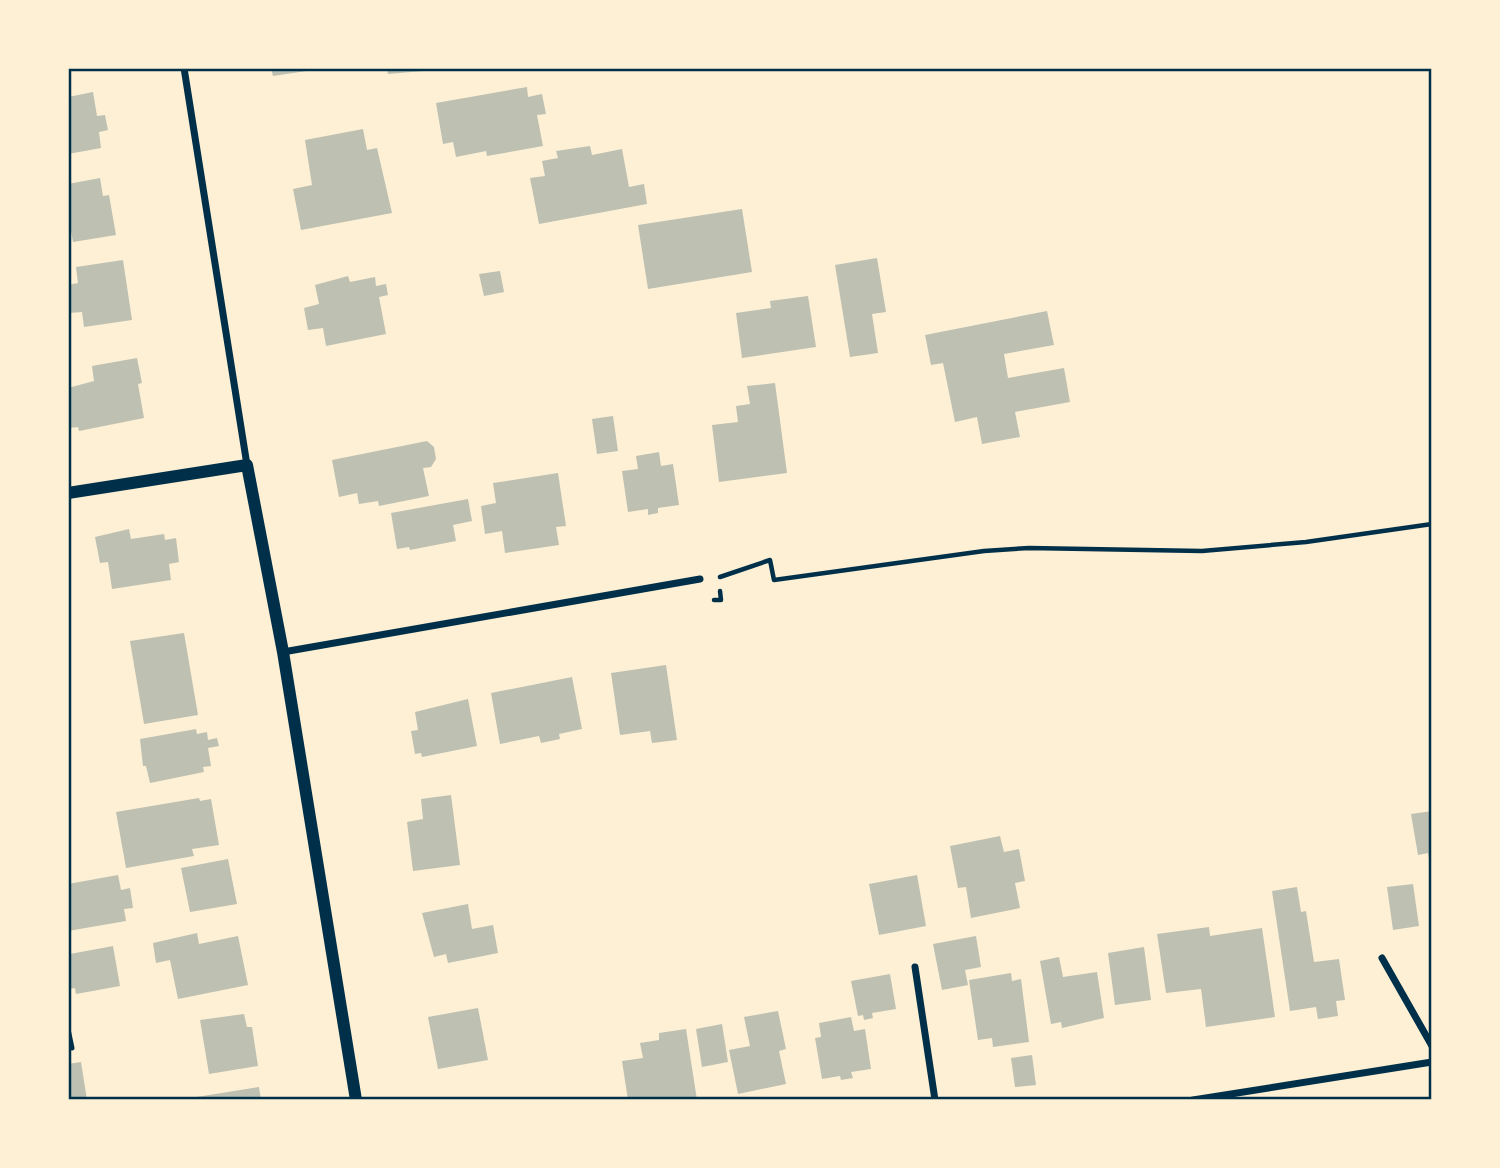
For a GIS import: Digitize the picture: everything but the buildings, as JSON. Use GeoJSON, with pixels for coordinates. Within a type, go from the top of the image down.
{"type":"FeatureCollection","features":[{"type":"Feature","properties":{"kind":"street"},"geometry":{"type":"LineString","coordinates":[[184,68],[247,465],[283,652],[356,1100]]}},
{"type":"Feature","properties":{"kind":"street"},"geometry":{"type":"LineString","coordinates":[[68,493],[247,465]]}},
{"type":"Feature","properties":{"kind":"street"},"geometry":{"type":"LineString","coordinates":[[283,652],[700,579]]}},
{"type":"Feature","properties":{"kind":"street"},"geometry":{"type":"LineString","coordinates":[[1382,958],[1432,1046]]}},
{"type":"Feature","properties":{"kind":"street"},"geometry":{"type":"LineString","coordinates":[[915,967],[935,1100]]}},
{"type":"Feature","properties":{"kind":"street"},"geometry":{"type":"LineString","coordinates":[[1194,1100],[1432,1062]]}},
{"type":"Feature","properties":{"kind":"lane"},"geometry":{"type":"LineString","coordinates":[[68,1029],[72,1048]]}},
{"type":"Feature","properties":{"kind":"path"},"geometry":{"type":"LineString","coordinates":[[714,600],[721,600],[718,577],[770,559],[774,580],[984,551],[1029,548],[1202,551],[1306,542],[1432,524]]}}]}
